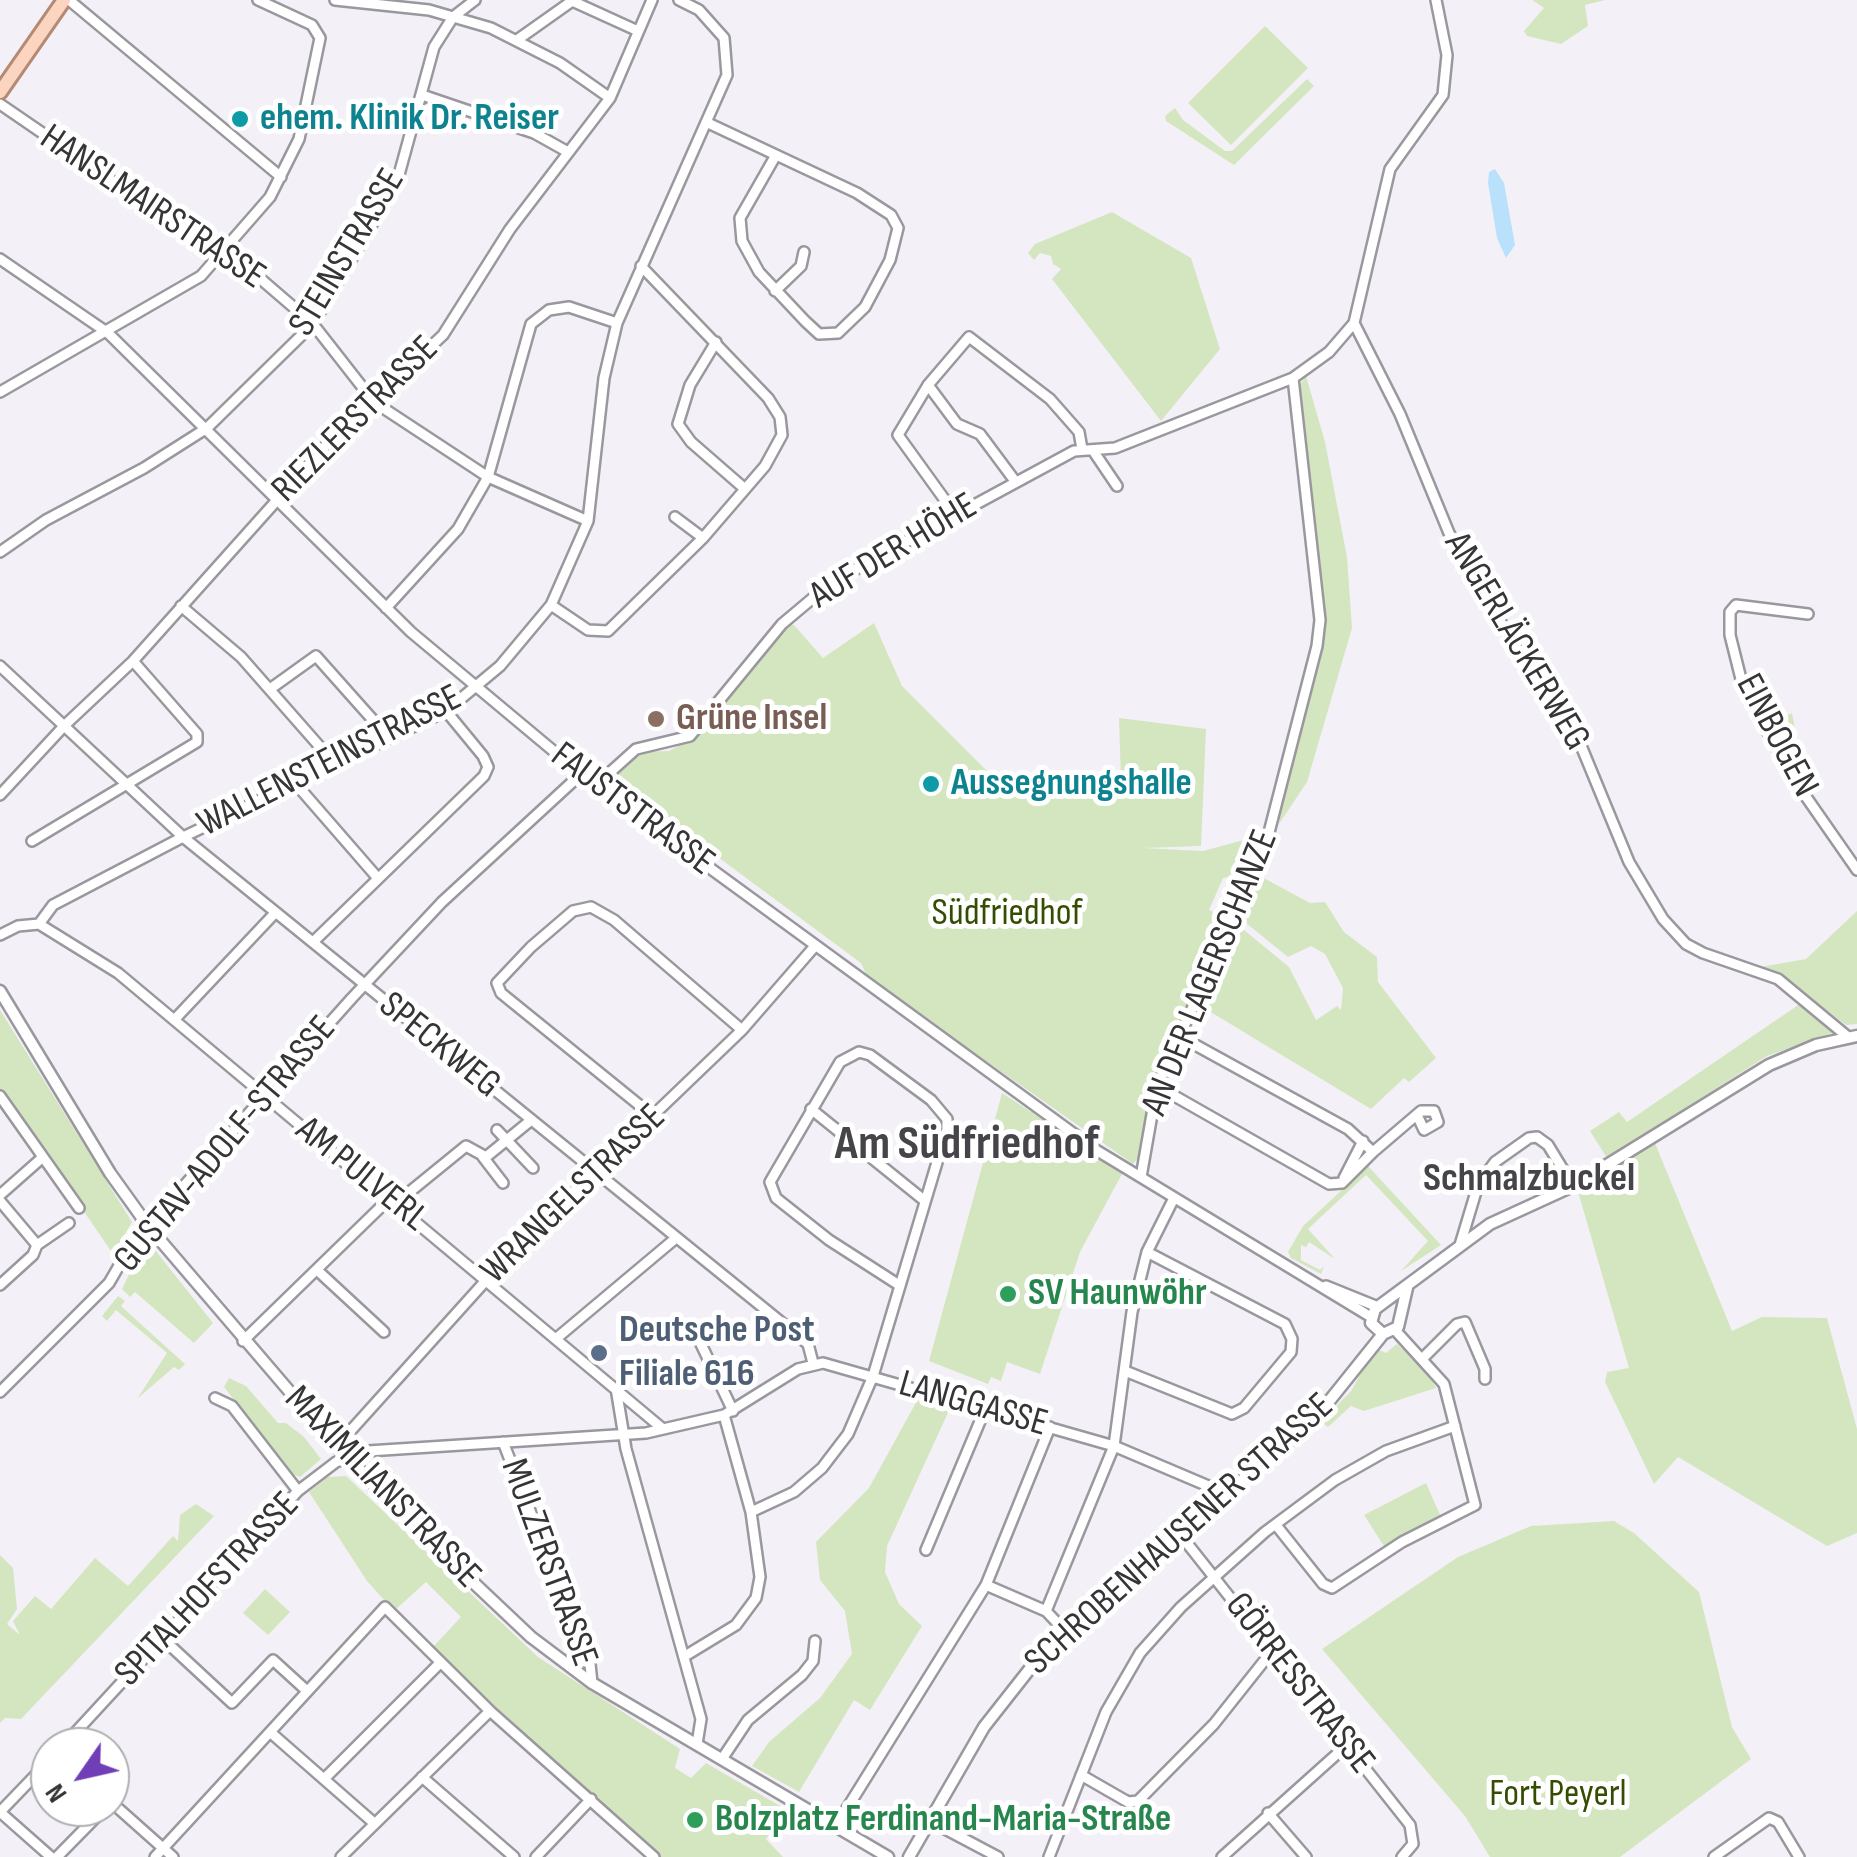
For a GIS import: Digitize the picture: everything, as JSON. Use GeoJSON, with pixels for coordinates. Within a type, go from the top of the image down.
{"type":"FeatureCollection","features":[{"type":"Feature","properties":{"kind":"main road"},"geometry":{"type":"LineString","coordinates":[[0,92],[66,0]]}},
{"type":"Feature","properties":{"kind":"street"},"geometry":{"type":"LineString","coordinates":[[66,0],[281,177]]}},
{"type":"Feature","properties":{"kind":"street"},"geometry":{"type":"LineString","coordinates":[[0,392],[108,333],[200,276],[227,250],[281,177],[298,140],[320,30],[258,0]]}},
{"type":"Feature","properties":{"kind":"street"},"geometry":{"type":"LineString","coordinates":[[335,0],[405,6],[453,17],[517,40],[610,98]]}},
{"type":"Feature","properties":{"kind":"street","name":"STEINSTRASSE"},"geometry":{"type":"LineString","coordinates":[[0,552],[46,520],[144,468],[207,428],[313,324],[391,193],[434,47],[453,17],[475,0]]}},
{"type":"Feature","properties":{"kind":"street","name":"RIEZLERSTRASSE"},"geometry":{"type":"LineString","coordinates":[[0,795],[65,724],[133,661],[329,442],[442,334],[510,229],[610,98],[652,0]]}},
{"type":"Feature","properties":{"kind":"street","name":"WALLENSTEINSTRASSE"},"geometry":{"type":"LineString","coordinates":[[39,924],[53,905],[182,836],[446,711],[518,648],[552,605],[588,521],[604,378],[617,323],[726,76],[724,38],[700,10],[679,0]]}},
{"type":"Feature","properties":{"kind":"street"},"geometry":{"type":"LineString","coordinates":[[955,514],[898,435],[928,385],[969,337],[1050,399],[1079,432],[1082,449],[1094,452],[1162,430],[1293,378],[1329,352],[1354,322],[1390,169],[1436,107],[1444,88],[1446,39],[1436,0]]}},
{"type":"Feature","properties":{"kind":"street"},"geometry":{"type":"LineString","coordinates":[[517,40],[572,1],[638,31]]}},
{"type":"Feature","properties":{"kind":"street"},"geometry":{"type":"LineString","coordinates":[[422,95],[534,132],[568,152]]}},
{"type":"Feature","properties":{"kind":"street","name":"HANSLMAIRSTRASSE"},"geometry":{"type":"LineString","coordinates":[[0,104],[124,189],[227,250],[313,324],[374,402],[488,476],[588,521]]}},
{"type":"Feature","properties":{"kind":"street"},"geometry":{"type":"LineString","coordinates":[[708,123],[857,192],[891,215],[898,228],[890,260],[865,307],[838,333],[819,334],[775,291],[742,241],[740,218],[776,155]]}},
{"type":"Feature","properties":{"kind":"street"},"geometry":{"type":"LineString","coordinates":[[775,291],[801,266],[804,252]]}},
{"type":"Feature","properties":{"kind":"street","name":"FAUSTSTRASSE"},"geometry":{"type":"LineString","coordinates":[[0,259],[108,333],[386,608],[475,688],[596,785],[983,1071],[1174,1198],[1323,1286],[1372,1322]]}},
{"type":"Feature","properties":{"kind":"street"},"geometry":{"type":"LineString","coordinates":[[552,605],[588,630],[608,631],[703,538],[782,435],[780,416],[716,342],[641,266]]}},
{"type":"Feature","properties":{"kind":"street"},"geometry":{"type":"LineString","coordinates":[[386,608],[458,529],[488,476],[531,324],[549,310],[569,307],[617,323]]}},
{"type":"Feature","properties":{"kind":"street","name":"ANGERLÄCKERWEG"},"geometry":{"type":"LineString","coordinates":[[1354,322],[1400,414],[1449,533],[1517,650],[1578,736],[1629,862],[1664,920],[1686,944],[1703,954],[1778,979],[1853,1036]]}},
{"type":"Feature","properties":{"kind":"street"},"geometry":{"type":"LineString","coordinates":[[716,342],[690,385],[678,424],[690,442],[744,489]]}},
{"type":"Feature","properties":{"kind":"street","name":"AN DER LAGERSCHANZE"},"geometry":{"type":"LineString","coordinates":[[1141,1177],[1157,1086],[1265,848],[1317,646],[1320,620],[1293,378]]}},
{"type":"Feature","properties":{"kind":"street"},"geometry":{"type":"LineString","coordinates":[[928,385],[957,424],[980,434],[1015,481]]}},
{"type":"Feature","properties":{"kind":"street","name":"AUF DER HÖHE"},"geometry":{"type":"LineString","coordinates":[[596,785],[636,749],[690,736],[782,624],[819,590],[1015,481],[1082,449]]}},
{"type":"Feature","properties":{"kind":"street"},"geometry":{"type":"LineString","coordinates":[[1094,452],[1117,486]]}},
{"type":"Feature","properties":{"kind":"street"},"geometry":{"type":"LineString","coordinates":[[674,517],[703,538]]}},
{"type":"Feature","properties":{"kind":"street"},"geometry":{"type":"LineString","coordinates":[[181,606],[242,657],[334,764]]}},
{"type":"Feature","properties":{"kind":"street","name":"EINBOGEN"},"geometry":{"type":"LineString","coordinates":[[1808,614],[1736,606],[1728,620],[1732,646],[1741,680],[1763,724],[1857,870]]}},
{"type":"Feature","properties":{"kind":"street"},"geometry":{"type":"LineString","coordinates":[[270,690],[316,656],[390,738]]}},
{"type":"Feature","properties":{"kind":"street"},"geometry":{"type":"LineString","coordinates":[[32,841],[198,742],[197,734],[133,661]]}},
{"type":"Feature","properties":{"kind":"street","name":"SPECKWEG"},"geometry":{"type":"LineString","coordinates":[[0,666],[182,836],[808,1344],[814,1363]]}},
{"type":"Feature","properties":{"kind":"street"},"geometry":{"type":"LineString","coordinates":[[312,942],[376,876],[484,776],[488,767],[484,756],[446,711]]}},
{"type":"Feature","properties":{"kind":"street","name":"GUSTAV-ADOLF-STRASSE"},"geometry":{"type":"LineString","coordinates":[[0,1392],[109,1282],[125,1253],[148,1226],[442,902],[582,774]]}},
{"type":"Feature","properties":{"kind":"street"},"geometry":{"type":"LineString","coordinates":[[296,784],[376,876]]}},
{"type":"Feature","properties":{"kind":"street"},"geometry":{"type":"LineString","coordinates":[[654,1117],[502,993],[496,983],[573,911],[591,907],[614,920],[742,1030]]}},
{"type":"Feature","properties":{"kind":"street"},"geometry":{"type":"LineString","coordinates":[[176,1019],[275,913]]}},
{"type":"Feature","properties":{"kind":"street"},"geometry":{"type":"LineString","coordinates":[[0,935],[39,924]]}},
{"type":"Feature","properties":{"kind":"street","name":"AM PULVERL"},"geometry":{"type":"LineString","coordinates":[[39,924],[118,973],[176,1019],[663,1429]]}},
{"type":"Feature","properties":{"kind":"street","name":"WRANGELSTRASSE"},"geometry":{"type":"LineString","coordinates":[[334,1443],[345,1437],[486,1278],[742,1030],[815,946]]}},
{"type":"Feature","properties":{"kind":"street","name":"MAXIMILIANSTRASSE"},"geometry":{"type":"LineString","coordinates":[[0,990],[110,1173],[148,1226],[334,1443],[531,1637],[592,1684],[888,1857]]}},
{"type":"Feature","properties":{"kind":"street"},"geometry":{"type":"LineString","coordinates":[[1180,1036],[1363,1140],[1373,1152]]}},
{"type":"Feature","properties":{"kind":"street"},"geometry":{"type":"LineString","coordinates":[[1399,1315],[1382,1306],[1460,1245],[1515,1211],[1573,1186],[1769,1065],[1816,1044],[1853,1036]]}},
{"type":"Feature","properties":{"kind":"street"},"geometry":{"type":"LineString","coordinates":[[751,1512],[794,1492],[822,1468],[848,1434],[873,1376],[947,1129],[947,1119],[931,1100],[870,1054],[859,1052],[840,1062],[772,1172],[772,1192],[829,1240],[899,1285]]}},
{"type":"Feature","properties":{"kind":"street"},"geometry":{"type":"LineString","coordinates":[[1157,1086],[1329,1184],[1342,1182],[1417,1115]]}},
{"type":"Feature","properties":{"kind":"street"},"geometry":{"type":"LineString","coordinates":[[0,1096],[79,1208]]}},
{"type":"Feature","properties":{"kind":"street"},"geometry":{"type":"LineString","coordinates":[[811,1109],[925,1201]]}},
{"type":"Feature","properties":{"kind":"street"},"geometry":{"type":"LineString","coordinates":[[483,1156],[530,1121]]}},
{"type":"Feature","properties":{"kind":"street"},"geometry":{"type":"LineString","coordinates":[[497,1130],[533,1168]]}},
{"type":"Feature","properties":{"kind":"street"},"geometry":{"type":"LineString","coordinates":[[1460,1245],[1478,1185],[1516,1146],[1536,1136],[1542,1140],[1573,1186]]}},
{"type":"Feature","properties":{"kind":"street"},"geometry":{"type":"LineString","coordinates":[[1342,1182],[1363,1140]]}},
{"type":"Feature","properties":{"kind":"street"},"geometry":{"type":"LineString","coordinates":[[243,1341],[392,1200],[466,1146],[483,1156],[503,1183]]}},
{"type":"Feature","properties":{"kind":"street"},"geometry":{"type":"LineString","coordinates":[[37,1244],[0,1198],[43,1156]]}},
{"type":"Feature","properties":{"kind":"street"},"geometry":{"type":"LineString","coordinates":[[1046,1611],[1114,1446],[1146,1252],[1174,1198]]}},
{"type":"Feature","properties":{"kind":"street"},"geometry":{"type":"LineString","coordinates":[[0,1285],[33,1255],[37,1244],[69,1223]]}},
{"type":"Feature","properties":{"kind":"street"},"geometry":{"type":"LineString","coordinates":[[558,1337],[676,1238]]}},
{"type":"Feature","properties":{"kind":"street"},"geometry":{"type":"LineString","coordinates":[[1125,1371],[1232,1414],[1244,1408],[1291,1352],[1292,1338],[1285,1324],[1271,1314],[1146,1252]]}},
{"type":"Feature","properties":{"kind":"street"},"geometry":{"type":"LineString","coordinates":[[317,1270],[384,1332]]}},
{"type":"Feature","properties":{"kind":"street","name":"FAUSTSTRASSE"},"geometry":{"type":"LineString","coordinates":[[1323,1286],[1382,1306]]}},
{"type":"Feature","properties":{"kind":"street"},"geometry":{"type":"LineString","coordinates":[[1395,1330],[1407,1288]]}},
{"type":"Feature","properties":{"kind":"street","name":"SCHROBENHAUSENER STRASSE"},"geometry":{"type":"LineString","coordinates":[[1358,1367],[1372,1322],[1382,1306]]}},
{"type":"Feature","properties":{"kind":"street"},"geometry":{"type":"LineString","coordinates":[[1372,1322],[1383,1334],[1395,1330]]}},
{"type":"Feature","properties":{"kind":"street"},"geometry":{"type":"LineString","coordinates":[[1424,1357],[1457,1324],[1465,1322],[1485,1369],[1484,1379]]}},
{"type":"Feature","properties":{"kind":"street"},"geometry":{"type":"LineString","coordinates":[[1276,1524],[1323,1584],[1335,1586],[1402,1542],[1475,1506],[1444,1384],[1424,1357],[1395,1330]]}},
{"type":"Feature","properties":{"kind":"street","name":"SCHROBENHAUSENER STRASSE"},"geometry":{"type":"LineString","coordinates":[[909,1857],[1001,1702],[1064,1630],[1314,1420],[1383,1334]]}},
{"type":"Feature","properties":{"kind":"street"},"geometry":{"type":"LineString","coordinates":[[685,1656],[724,1635],[756,1598],[760,1558],[729,1413],[700,1342]]}},
{"type":"Feature","properties":{"kind":"street"},"geometry":{"type":"LineString","coordinates":[[729,1413],[814,1363]]}},
{"type":"Feature","properties":{"kind":"street","name":"LANGGASSE"},"geometry":{"type":"LineString","coordinates":[[814,1363],[986,1407],[1114,1446],[1227,1494]]}},
{"type":"Feature","properties":{"kind":"street"},"geometry":{"type":"LineString","coordinates":[[615,1386],[623,1436],[702,1719],[696,1744]]}},
{"type":"Feature","properties":{"kind":"street"},"geometry":{"type":"LineString","coordinates":[[215,1398],[232,1406],[298,1492]]}},
{"type":"Feature","properties":{"kind":"street"},"geometry":{"type":"LineString","coordinates":[[926,1550],[986,1407]]}},
{"type":"Feature","properties":{"kind":"street","name":"SPITALHOFSTRASSE"},"geometry":{"type":"LineString","coordinates":[[81,1727],[298,1492],[330,1465],[368,1451],[623,1436],[729,1413]]}},
{"type":"Feature","properties":{"kind":"street"},"geometry":{"type":"LineString","coordinates":[[1049,1857],[1106,1712],[1140,1654],[1213,1576],[1276,1524],[1369,1460],[1455,1426]]}},
{"type":"Feature","properties":{"kind":"street"},"geometry":{"type":"LineString","coordinates":[[836,1826],[986,1585],[1050,1427]]}},
{"type":"Feature","properties":{"kind":"street","name":"MULZERSTRASSE"},"geometry":{"type":"LineString","coordinates":[[503,1442],[590,1664],[592,1684]]}},
{"type":"Feature","properties":{"kind":"street","name":"GÖRRESSTRASSE"},"geometry":{"type":"LineString","coordinates":[[1179,1533],[1410,1825],[1414,1837],[1402,1857]]}},
{"type":"Feature","properties":{"kind":"street"},"geometry":{"type":"LineString","coordinates":[[986,1585],[1046,1611],[1064,1630]]}},
{"type":"Feature","properties":{"kind":"street"},"geometry":{"type":"LineString","coordinates":[[155,1857],[385,1607],[490,1710],[654,1857]]}},
{"type":"Feature","properties":{"kind":"street"},"geometry":{"type":"LineString","coordinates":[[163,1639],[232,1704],[272,1660],[307,1691]]}},
{"type":"Feature","properties":{"kind":"street"},"geometry":{"type":"LineString","coordinates":[[722,1759],[748,1720],[802,1676],[813,1661],[815,1641]]}},
{"type":"Feature","properties":{"kind":"street"},"geometry":{"type":"LineString","coordinates":[[1082,1775],[1128,1802],[1138,1802],[1214,1724],[1272,1651]]}},
{"type":"Feature","properties":{"kind":"street"},"geometry":{"type":"LineString","coordinates":[[324,1779],[440,1663]]}},
{"type":"Feature","properties":{"kind":"street"},"geometry":{"type":"LineString","coordinates":[[341,1857],[490,1710]]}},
{"type":"Feature","properties":{"kind":"street"},"geometry":{"type":"LineString","coordinates":[[270,1732],[374,1823]]}},
{"type":"Feature","properties":{"kind":"street"},"geometry":{"type":"LineString","coordinates":[[1222,1857],[1347,1745]]}},
{"type":"Feature","properties":{"kind":"street"},"geometry":{"type":"LineString","coordinates":[[422,1777],[514,1857]]}},
{"type":"Feature","properties":{"kind":"street"},"geometry":{"type":"LineString","coordinates":[[30,1781],[0,1812],[54,1857],[85,1827]]}},
{"type":"Feature","properties":{"kind":"street"},"geometry":{"type":"LineString","coordinates":[[536,1857],[591,1800]]}},
{"type":"Feature","properties":{"kind":"street"},"geometry":{"type":"LineString","coordinates":[[1268,1814],[1306,1857]]}},
{"type":"Feature","properties":{"kind":"street"},"geometry":{"type":"LineString","coordinates":[[1714,1857],[1769,1818],[1778,1822],[1799,1857]]}},
{"type":"Feature","properties":{"kind":"street"},"geometry":{"type":"LineString","coordinates":[[130,1820],[173,1857]]}},
{"type":"Feature","properties":{"kind":"street"},"geometry":{"type":"LineString","coordinates":[[930,1820],[998,1857]]}},
{"type":"Feature","properties":{"kind":"green space"},"geometry":{"type":"Polygon","coordinates":[[[1532,0],[1605,0],[1585,5],[1588,26],[1561,44],[1527,36],[1524,31],[1544,8],[1532,0]]]}},
{"type":"Feature","properties":{"kind":"green space"},"geometry":{"type":"Polygon","coordinates":[[[1265,26],[1308,68],[1231,145],[1188,103],[1265,26]]]}},
{"type":"Feature","properties":{"kind":"green space"},"geometry":{"type":"Polygon","coordinates":[[[1307,79],[1314,86],[1234,165],[1166,121],[1165,116],[1175,108],[1183,120],[1225,151],[1232,151],[1307,79]]]}},
{"type":"Feature","properties":{"kind":"green space"},"geometry":{"type":"Polygon","coordinates":[[[1112,212],[1191,258],[1220,349],[1161,421],[1052,279],[1061,269],[1053,264],[1051,256],[1040,253],[1034,260],[1028,253],[1035,244],[1112,212]]]}},
{"type":"Feature","properties":{"kind":"green space"},"geometry":{"type":"Polygon","coordinates":[[[1306,376],[1325,442],[1347,557],[1352,628],[1307,782],[1279,824],[1284,787],[1324,619],[1298,405],[1300,385],[1306,376]]]}},
{"type":"Feature","properties":{"kind":"green space","name":"Südfriedhof"},"geometry":{"type":"Polygon","coordinates":[[[874,623],[902,686],[998,782],[1121,780],[1119,718],[1206,729],[1201,846],[1144,848],[1203,851],[1266,834],[1252,874],[1223,878],[1209,910],[1228,919],[1154,1080],[1139,1157],[1133,1164],[868,978],[861,963],[622,786],[607,780],[638,752],[669,751],[697,736],[787,625],[794,625],[823,658],[874,623]]]}},
{"type":"Feature","properties":{"kind":"green space"},"geometry":{"type":"Polygon","coordinates":[[[1792,713],[1807,791],[1767,725],[1792,713]]]}},
{"type":"Feature","properties":{"kind":"green space"},"geometry":{"type":"Polygon","coordinates":[[[1260,876],[1310,903],[1325,902],[1344,932],[1377,957],[1378,982],[1436,1058],[1409,1082],[1404,1078],[1371,1109],[1199,1005],[1238,925],[1289,967],[1316,1020],[1337,1006],[1341,1010],[1343,988],[1325,954],[1311,946],[1288,957],[1241,919],[1260,876]]]}},
{"type":"Feature","properties":{"kind":"green space"},"geometry":{"type":"Polygon","coordinates":[[[1857,911],[1857,1024],[1846,1025],[1781,976],[1760,967],[1806,959],[1857,911]]]}},
{"type":"Feature","properties":{"kind":"green space"},"geometry":{"type":"Polygon","coordinates":[[[1804,1001],[1838,1031],[1767,1056],[1607,1158],[1590,1131],[1619,1112],[1627,1122],[1804,1001]]]}},
{"type":"Feature","properties":{"kind":"green space"},"geometry":{"type":"Polygon","coordinates":[[[0,1010],[132,1222],[113,1254],[0,1089],[0,1010]]]}},
{"type":"Feature","properties":{"kind":"green space"},"geometry":{"type":"Polygon","coordinates":[[[1002,1093],[1123,1172],[1080,1252],[1040,1374],[1007,1362],[1001,1381],[991,1377],[988,1384],[929,1361],[1002,1093]]]}},
{"type":"Feature","properties":{"kind":"green space"},"geometry":{"type":"Polygon","coordinates":[[[1655,1143],[1732,1331],[1762,1317],[1827,1318],[1857,1429],[1857,1533],[1827,1546],[1678,1457],[1654,1484],[1605,1382],[1607,1372],[1629,1368],[1577,1188],[1655,1143]]]}},
{"type":"Feature","properties":{"kind":"green space"},"geometry":{"type":"Polygon","coordinates":[[[1368,1166],[1441,1245],[1401,1271],[1428,1241],[1366,1175],[1308,1229],[1335,1259],[1309,1242],[1306,1247],[1301,1245],[1301,1260],[1320,1270],[1324,1266],[1321,1274],[1291,1258],[1288,1252],[1303,1226],[1368,1166]]]}},
{"type":"Feature","properties":{"kind":"green space"},"geometry":{"type":"Polygon","coordinates":[[[155,1250],[213,1323],[194,1343],[135,1292],[130,1297],[122,1289],[131,1270],[155,1250]]]}},
{"type":"Feature","properties":{"kind":"green space"},"geometry":{"type":"Polygon","coordinates":[[[118,1296],[125,1301],[121,1306],[185,1364],[179,1370],[174,1367],[137,1399],[167,1353],[116,1310],[107,1321],[102,1316],[118,1296]]]}},
{"type":"Feature","properties":{"kind":"green space"},"geometry":{"type":"Polygon","coordinates":[[[1397,1344],[1425,1369],[1436,1388],[1364,1411],[1351,1406],[1328,1427],[1321,1422],[1351,1391],[1375,1348],[1386,1353],[1397,1344]]]}},
{"type":"Feature","properties":{"kind":"green space"},"geometry":{"type":"Polygon","coordinates":[[[229,1378],[246,1386],[278,1423],[286,1423],[304,1437],[321,1459],[300,1477],[292,1474],[224,1387],[229,1378]]]}},
{"type":"Feature","properties":{"kind":"green space"},"geometry":{"type":"Polygon","coordinates":[[[919,1397],[951,1406],[887,1546],[885,1572],[899,1604],[922,1626],[870,1710],[854,1700],[799,1792],[752,1766],[769,1742],[820,1698],[852,1654],[845,1611],[820,1580],[816,1542],[869,1488],[919,1397]]]}},
{"type":"Feature","properties":{"kind":"green space"},"geometry":{"type":"Polygon","coordinates":[[[346,1476],[538,1657],[680,1749],[675,1768],[691,1778],[706,1763],[787,1810],[766,1839],[783,1857],[659,1857],[432,1648],[461,1617],[426,1582],[394,1611],[367,1581],[309,1492],[328,1477],[346,1476]]]}},
{"type":"Feature","properties":{"kind":"green space"},"geometry":{"type":"Polygon","coordinates":[[[1426,1483],[1441,1517],[1384,1546],[1364,1515],[1426,1483]]]}},
{"type":"Feature","properties":{"kind":"green space"},"geometry":{"type":"Polygon","coordinates":[[[196,1504],[214,1516],[21,1719],[5,1718],[0,1723],[0,1555],[13,1568],[17,1609],[7,1624],[20,1635],[13,1621],[35,1596],[51,1609],[95,1558],[128,1586],[173,1536],[178,1541],[180,1515],[196,1504]]]}},
{"type":"Feature","properties":{"kind":"green space","name":"Fort Peyerl"},"geometry":{"type":"Polygon","coordinates":[[[1614,1521],[1634,1533],[1699,1592],[1732,1727],[1751,1759],[1620,1857],[1490,1857],[1465,1816],[1322,1649],[1458,1557],[1531,1526],[1614,1521]]]}},
{"type":"Feature","properties":{"kind":"green space"},"geometry":{"type":"Polygon","coordinates":[[[265,1589],[290,1612],[268,1635],[243,1613],[265,1589]]]}},
{"type":"Feature","properties":{"kind":"water"},"geometry":{"type":"Polygon","coordinates":[[[1495,169],[1504,183],[1515,245],[1506,258],[1497,238],[1488,183],[1489,172],[1495,169]]]}},
{"type":"Feature","properties":{"kind":"place","name":"ehem. Klinik Dr. Reiser"},"geometry":{"type":"Point","coordinates":[240,119]}},
{"type":"Feature","properties":{"kind":"place","name":"Grüne Insel"},"geometry":{"type":"Point","coordinates":[656,719]}},
{"type":"Feature","properties":{"kind":"place","name":"Aussegnungshalle"},"geometry":{"type":"Point","coordinates":[931,784]}},
{"type":"Feature","properties":{"kind":"place","name":"SV Haunwöhr"},"geometry":{"type":"Point","coordinates":[1008,1294]}},
{"type":"Feature","properties":{"kind":"place","name":"Deutsche Post Filiale 616"},"geometry":{"type":"Point","coordinates":[599,1353]}},
{"type":"Feature","properties":{"kind":"place","name":"Bolzplatz Ferdinand-Maria-Straße"},"geometry":{"type":"Point","coordinates":[695,1820]}},
{"type":"Feature","properties":{"kind":"district","name":"Am Südfriedhof"},"geometry":{"type":"Point","coordinates":[967,1146]}},
{"type":"Feature","properties":{"kind":"district","name":"Schmalzbuckel"},"geometry":{"type":"Point","coordinates":[1529,1180]}}]}
